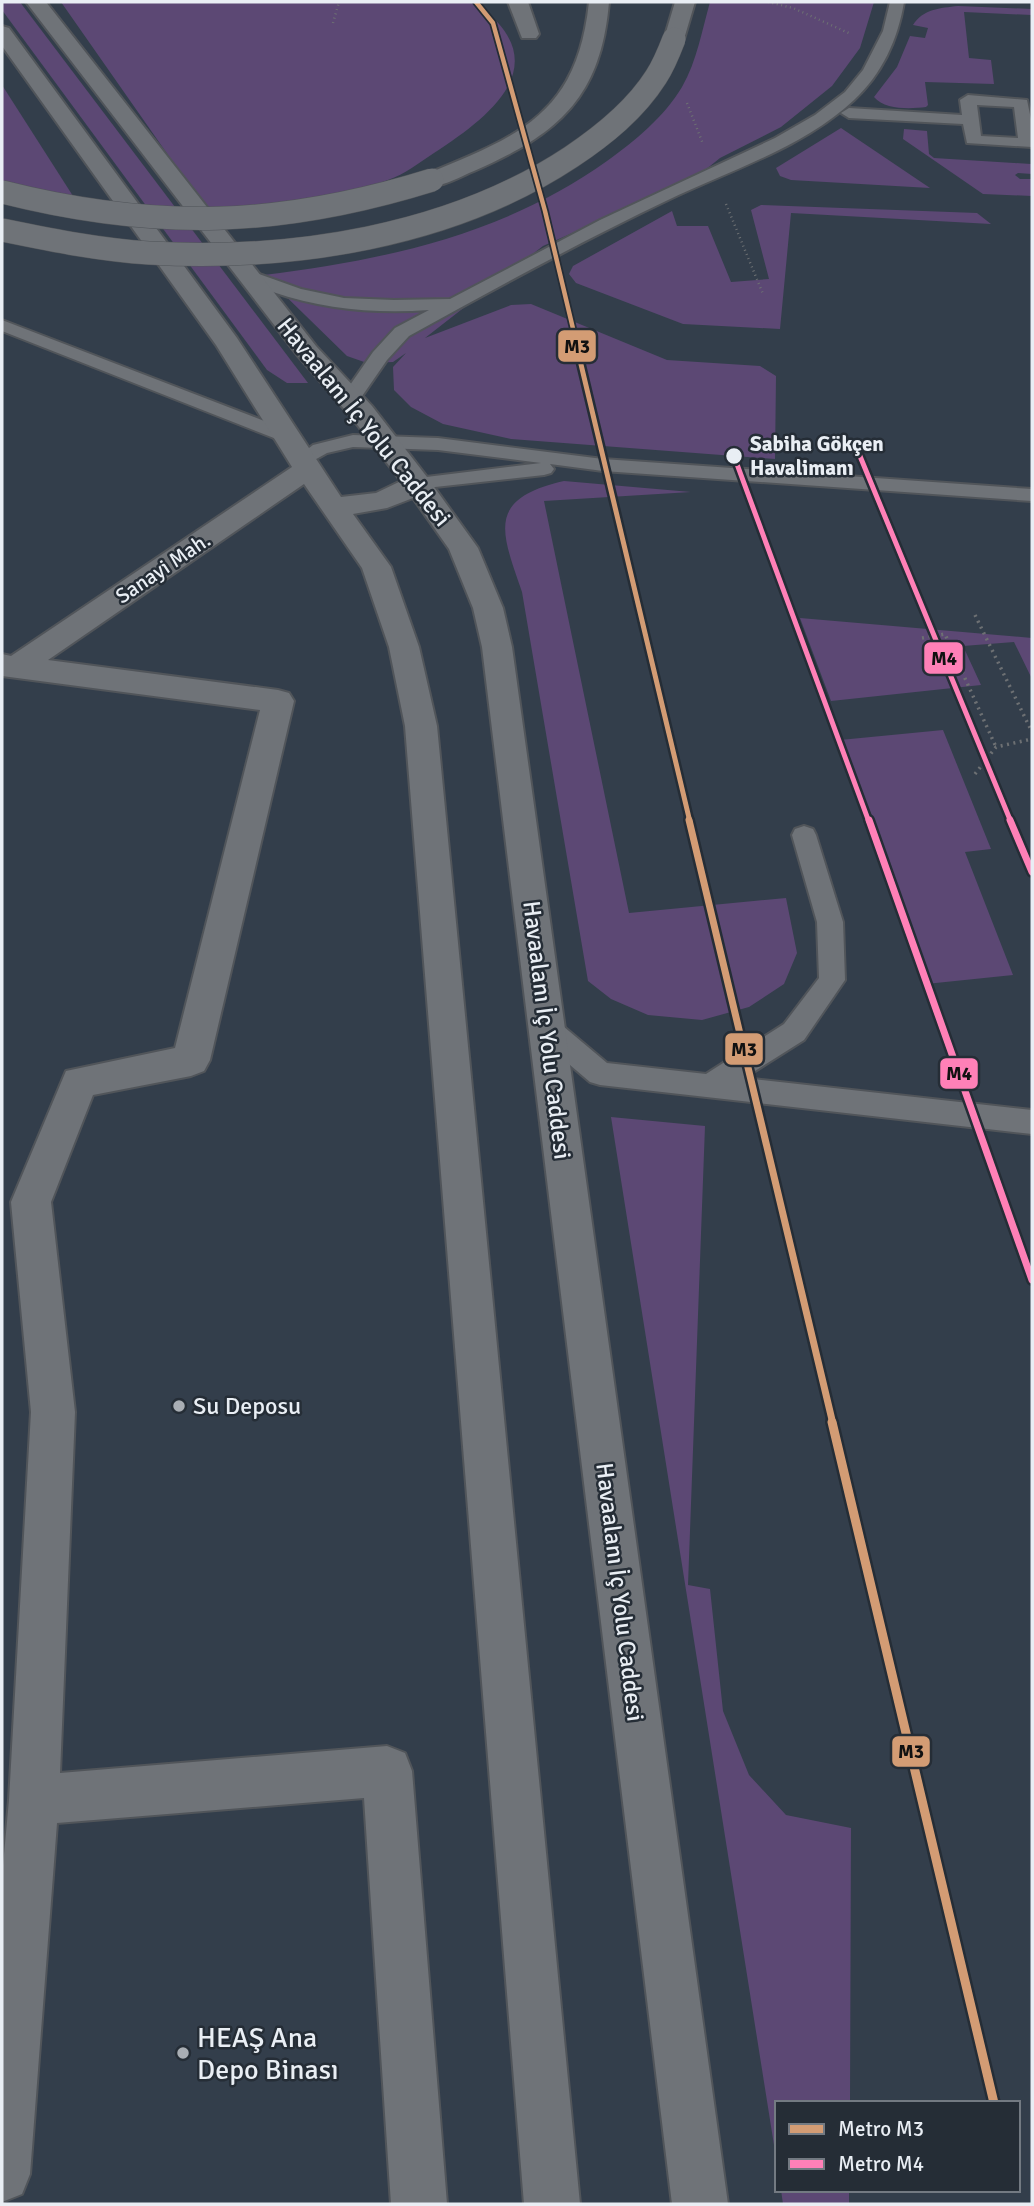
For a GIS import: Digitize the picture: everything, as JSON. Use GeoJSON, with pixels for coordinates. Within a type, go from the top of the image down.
{"type":"FeatureCollection","features":[{"type":"Feature","properties":{"kind":"street","name":"Havaalanı İç Yolu Caddesi"},"geometry":{"type":"LineString","coordinates":[[36,2],[307,351],[351,397],[387,442],[463,548],[488,608],[497,647],[700,2204]]}},
{"type":"Feature","properties":{"kind":"street"},"geometry":{"type":"LineString","coordinates":[[518,2],[529,34]]}},
{"type":"Feature","properties":{"kind":"street"},"geometry":{"type":"LineString","coordinates":[[669,2],[674,39]]}},
{"type":"Feature","properties":{"kind":"street"},"geometry":{"type":"LineString","coordinates":[[2,230],[38,240],[108,251],[212,254],[316,246],[443,217],[528,184],[590,145],[635,104],[661,69],[674,39],[685,2]]}},
{"type":"Feature","properties":{"kind":"street"},"geometry":{"type":"LineString","coordinates":[[2,192],[57,206],[132,217],[229,219],[326,209],[432,180],[513,143],[560,108],[575,90],[588,64],[597,4]]}},
{"type":"Feature","properties":{"kind":"street"},"geometry":{"type":"LineString","coordinates":[[2,32],[228,342],[298,455],[376,567],[404,647],[421,726],[552,2204]]}},
{"type":"Feature","properties":{"kind":"street","name":"Sanayi Mah."},"geometry":{"type":"LineString","coordinates":[[10,666],[298,455]]}},
{"type":"Feature","properties":{"kind":"street"},"geometry":{"type":"LineString","coordinates":[[333,506],[379,504],[417,483]]}},
{"type":"Feature","properties":{"kind":"street"},"geometry":{"type":"LineString","coordinates":[[2,2174],[34,1800],[53,1412],[31,1202],[79,1082],[191,1060],[278,701],[10,666]]}},
{"type":"Feature","properties":{"kind":"street"},"geometry":{"type":"LineString","coordinates":[[34,1800],[387,1771],[418,2204]]}},
{"type":"Feature","properties":{"kind":"lane"},"geometry":{"type":"LineString","coordinates":[[351,397],[380,356],[402,332],[676,189],[790,138],[839,105],[866,81],[894,26],[897,2]]}},
{"type":"Feature","properties":{"kind":"lane"},"geometry":{"type":"LineString","coordinates":[[849,113],[970,120]]}},
{"type":"Feature","properties":{"kind":"lane"},"geometry":{"type":"LineString","coordinates":[[248,275],[280,291],[339,304],[406,307],[458,302]]}},
{"type":"Feature","properties":{"kind":"lane"},"geometry":{"type":"LineString","coordinates":[[2,325],[298,455],[353,441],[438,444],[603,465],[1032,495]]}},
{"type":"Feature","properties":{"kind":"lane"},"geometry":{"type":"LineString","coordinates":[[417,483],[480,474],[603,465]]}},
{"type":"Feature","properties":{"kind":"lane"},"geometry":{"type":"LineString","coordinates":[[708,1087],[794,1031],[832,980],[830,922],[804,835]]}},
{"type":"Feature","properties":{"kind":"lane"},"geometry":{"type":"LineString","coordinates":[[547,1029],[600,1074],[1032,1122]]}},
{"type":"Feature","properties":{"kind":"path"},"geometry":{"type":"LineString","coordinates":[[334,23],[339,2]]}},
{"type":"Feature","properties":{"kind":"path"},"geometry":{"type":"LineString","coordinates":[[768,2],[793,8],[883,49]]}},
{"type":"Feature","properties":{"kind":"path"},"geometry":{"type":"LineString","coordinates":[[745,253],[763,294]]}},
{"type":"Feature","properties":{"kind":"path"},"geometry":{"type":"LineString","coordinates":[[975,615],[1032,733]]}},
{"type":"Feature","properties":{"kind":"path"},"geometry":{"type":"LineString","coordinates":[[922,639],[945,634],[996,747]]}},
{"type":"Feature","properties":{"kind":"path"},"geometry":{"type":"LineString","coordinates":[[975,774],[996,747],[1032,738]]}},
{"type":"Feature","properties":{"kind":"shaded area"},"geometry":{"type":"Polygon","coordinates":[[[2,2],[1032,2],[1032,2204],[2,2204],[2,2]]]}},
{"type":"Feature","properties":{"kind":"shaded area"},"geometry":{"type":"Polygon","coordinates":[[[2,2],[20,2],[308,383],[287,383],[267,370],[2,10],[2,2]]]}},
{"type":"Feature","properties":{"kind":"shaded area"},"geometry":{"type":"Polygon","coordinates":[[[61,2],[474,2],[499,24],[512,45],[515,66],[508,85],[495,104],[478,121],[400,175],[323,198],[210,215],[61,2]]]}},
{"type":"Feature","properties":{"kind":"shaded area"},"geometry":{"type":"Polygon","coordinates":[[[710,2],[874,2],[860,48],[832,86],[781,127],[720,158],[694,179],[543,246],[425,338],[511,305],[531,304],[667,360],[760,366],[776,376],[775,459],[511,439],[443,424],[411,407],[394,390],[393,367],[406,353],[393,362],[367,363],[347,356],[264,275],[355,261],[443,240],[528,208],[568,186],[628,145],[658,118],[675,98],[692,67],[710,2]]]}},
{"type":"Feature","properties":{"kind":"shaded area"},"geometry":{"type":"Polygon","coordinates":[[[958,6],[1032,9],[1032,15],[964,12],[969,58],[991,60],[994,84],[925,82],[926,107],[898,108],[874,97],[897,67],[910,36],[925,38],[928,28],[913,25],[917,20],[932,10],[958,6]]]}},
{"type":"Feature","properties":{"kind":"shaded area"},"geometry":{"type":"Polygon","coordinates":[[[2,85],[80,207],[2,189],[2,85]]]}},
{"type":"Feature","properties":{"kind":"shaded area"},"geometry":{"type":"Polygon","coordinates":[[[841,128],[930,188],[791,180],[780,176],[776,168],[841,128]]]}},
{"type":"Feature","properties":{"kind":"shaded area"},"geometry":{"type":"Polygon","coordinates":[[[904,129],[927,131],[929,154],[934,158],[1031,164],[1032,174],[1015,175],[1020,179],[1032,179],[1032,196],[983,194],[903,139],[904,129]]]}},
{"type":"Feature","properties":{"kind":"shaded area"},"geometry":{"type":"Polygon","coordinates":[[[761,205],[977,213],[991,224],[791,213],[780,329],[683,324],[576,283],[569,274],[573,266],[672,211],[677,226],[708,226],[731,282],[769,279],[751,210],[761,205]]]}},
{"type":"Feature","properties":{"kind":"shaded area"},"geometry":{"type":"Polygon","coordinates":[[[564,481],[691,492],[544,501],[629,913],[786,898],[797,953],[784,984],[749,1007],[702,1020],[648,1015],[611,999],[588,981],[522,592],[505,535],[506,520],[511,508],[522,497],[539,488],[564,481]]]}},
{"type":"Feature","properties":{"kind":"shaded area"},"geometry":{"type":"Polygon","coordinates":[[[800,618],[1032,638],[1032,679],[1014,642],[963,646],[981,685],[831,701],[800,618]]]}},
{"type":"Feature","properties":{"kind":"shaded area"},"geometry":{"type":"Polygon","coordinates":[[[943,730],[991,849],[965,852],[1013,975],[926,984],[840,740],[943,730]]]}},
{"type":"Feature","properties":{"kind":"shaded area"},"geometry":{"type":"Polygon","coordinates":[[[611,1117],[705,1126],[688,1585],[710,1589],[723,1711],[749,1775],[786,1815],[851,1828],[850,2101],[775,2101],[775,2151],[611,1117]]]}},
{"type":"Feature","properties":{"kind":"shaded area"},"geometry":{"type":"Polygon","coordinates":[[[781,2192],[849,2192],[849,2204],[783,2204],[781,2192]]]}},
{"type":"Feature","properties":{"kind":"metro line","name":"M3"},"geometry":{"type":"LineString","coordinates":[[476,2],[493,23],[545,211],[994,2101]]}},
{"type":"Feature","properties":{"kind":"metro line","name":"M4"},"geometry":{"type":"LineString","coordinates":[[855,444],[1032,872]]}},
{"type":"Feature","properties":{"kind":"metro line","name":"M4"},"geometry":{"type":"LineString","coordinates":[[734,456],[890,877],[1032,1280]]}},
{"type":"Feature","properties":{"kind":"place","name":"Sabiha Gökçen Havalimanı"},"geometry":{"type":"Point","coordinates":[734,456]}},
{"type":"Feature","properties":{"kind":"place","name":"Su Deposu"},"geometry":{"type":"Point","coordinates":[179,1406]}},
{"type":"Feature","properties":{"kind":"place","name":"HEAŞ Ana Depo Binası"},"geometry":{"type":"Point","coordinates":[183,2053]}}]}
